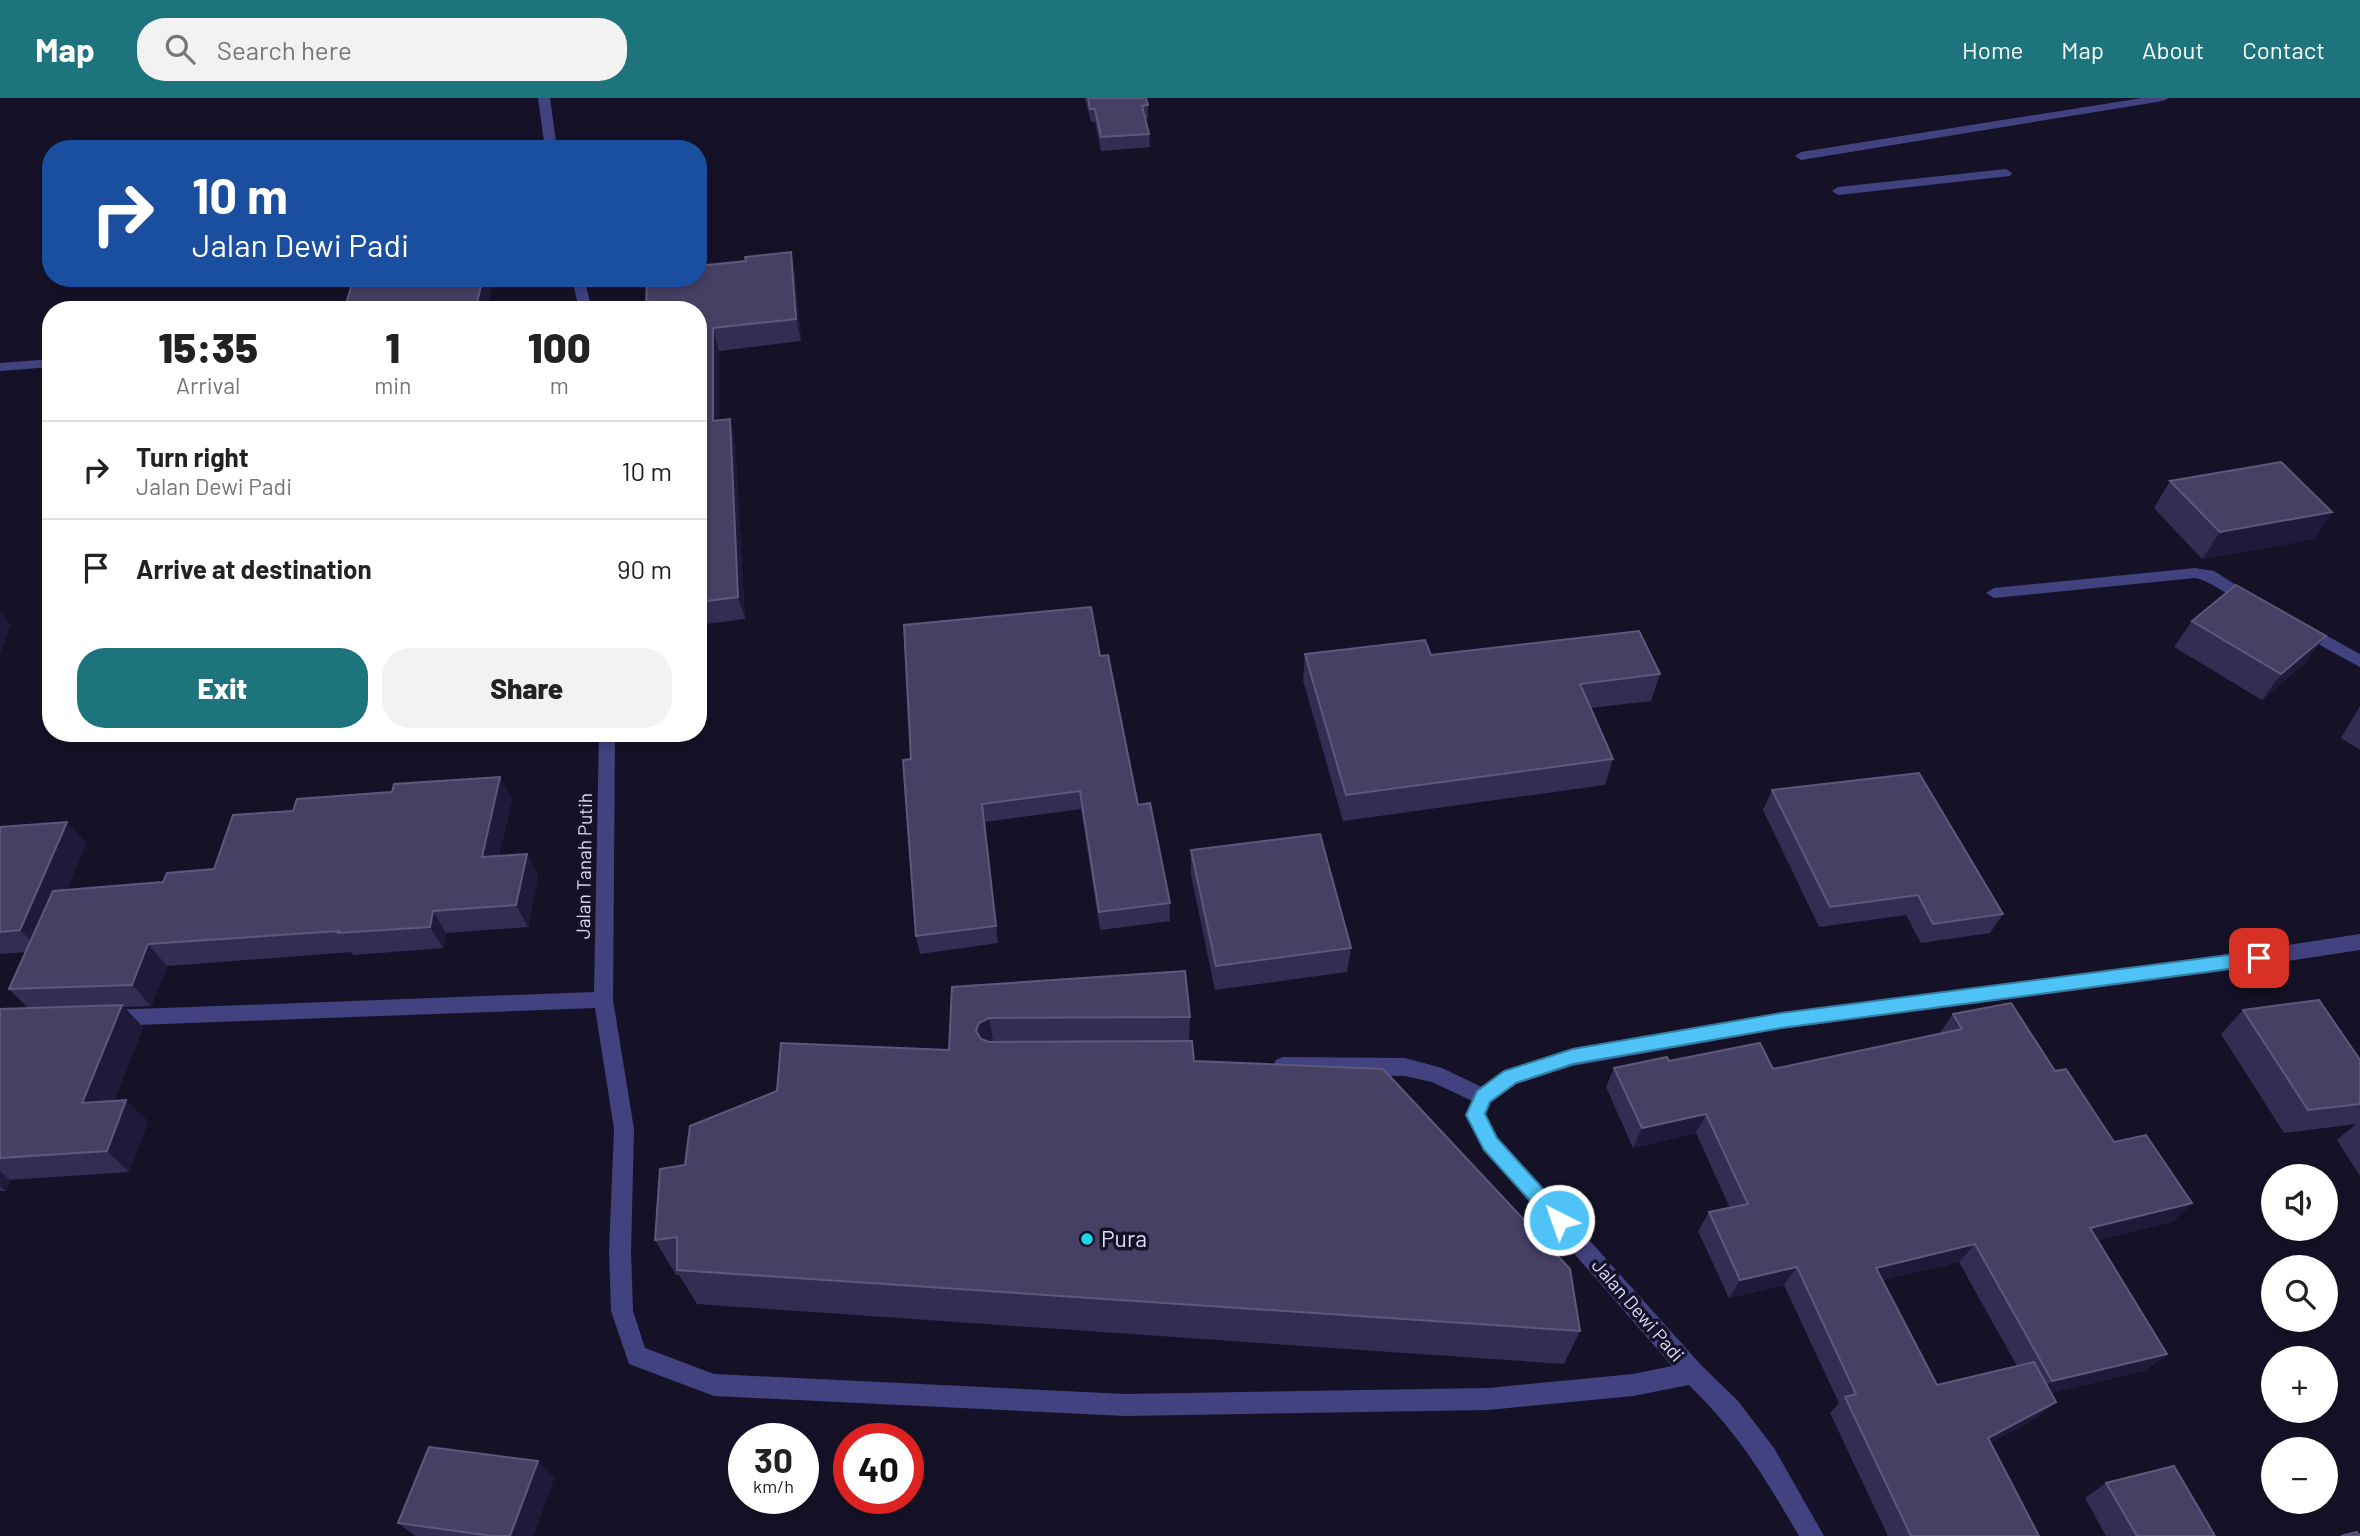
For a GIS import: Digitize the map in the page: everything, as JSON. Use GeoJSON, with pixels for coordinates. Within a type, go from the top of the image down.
{"type":"FeatureCollection","features":[{"type":"Feature","properties":{"kind":"street"},"geometry":{"type":"LineString","coordinates":[[544,98],[550,140]]}},
{"type":"Feature","properties":{"kind":"street"},"geometry":{"type":"LineString","coordinates":[[1801,156],[2163,98]]}},
{"type":"Feature","properties":{"kind":"street"},"geometry":{"type":"LineString","coordinates":[[1838,191],[2006,173]]}},
{"type":"Feature","properties":{"kind":"street"},"geometry":{"type":"LineString","coordinates":[[0,367],[42,364]]}},
{"type":"Feature","properties":{"kind":"street"},"geometry":{"type":"LineString","coordinates":[[1994,593],[2195,573],[2208,575],[2267,608]]}},
{"type":"Feature","properties":{"kind":"street"},"geometry":{"type":"LineString","coordinates":[[2290,621],[2360,661]]}},
{"type":"Feature","properties":{"kind":"street","name":"Jalan Tanah Putih"},"geometry":{"type":"LineString","coordinates":[[607,742],[603,1000],[624,1129],[620,1251],[622,1311],[637,1356],[714,1385],[1139,1405],[1488,1399],[1633,1385],[1693,1373]]}},
{"type":"Feature","properties":{"kind":"street"},"geometry":{"type":"LineString","coordinates":[[1260,1067],[1405,1067],[1435,1074],[1483,1097],[1510,1077],[1573,1057],[1781,1021],[2208,965],[2360,942]]}},
{"type":"Feature","properties":{"kind":"street"},"geometry":{"type":"LineString","coordinates":[[97,1018],[603,1000]]}},
{"type":"Feature","properties":{"kind":"street","name":"Jalan Dewi Padi"},"geometry":{"type":"LineString","coordinates":[[1483,1097],[1475,1115],[1491,1144],[1693,1373],[1730,1409],[1766,1456],[1812,1536]]}},
{"type":"Feature","properties":{"kind":"building"},"geometry":{"type":"Polygon","coordinates":[[[1088,98],[1146,98],[1148,105],[1142,106],[1149,134],[1101,137],[1095,109],[1090,109],[1088,98]]]}},
{"type":"Feature","properties":{"kind":"building"},"geometry":{"type":"Polygon","coordinates":[[[791,252],[796,319],[713,328],[713,421],[730,419],[738,597],[707,601],[707,301],[646,301],[647,287],[707,287],[707,265],[746,261],[745,257],[791,252]]]}},
{"type":"Feature","properties":{"kind":"building"},"geometry":{"type":"Polygon","coordinates":[[[351,287],[481,287],[477,301],[347,301],[351,287]]]}},
{"type":"Feature","properties":{"kind":"building"},"geometry":{"type":"Polygon","coordinates":[[[2281,462],[2332,512],[2220,532],[2170,481],[2281,462]]]}},
{"type":"Feature","properties":{"kind":"building"},"geometry":{"type":"Polygon","coordinates":[[[2236,585],[2326,636],[2281,674],[2192,621],[2236,585]]]}},
{"type":"Feature","properties":{"kind":"building"},"geometry":{"type":"Polygon","coordinates":[[[1091,607],[1100,656],[1108,655],[1138,805],[1150,803],[1170,903],[1099,912],[1080,791],[982,804],[996,926],[916,936],[903,760],[911,759],[904,625],[1091,607]]]}},
{"type":"Feature","properties":{"kind":"building"},"geometry":{"type":"Polygon","coordinates":[[[1639,631],[1660,674],[1580,684],[1613,759],[1346,795],[1305,654],[1425,640],[1431,655],[1639,631]]]}},
{"type":"Feature","properties":{"kind":"building"},"geometry":{"type":"Polygon","coordinates":[[[1919,773],[2003,914],[1933,924],[1918,895],[1830,907],[1772,790],[1919,773]]]}},
{"type":"Feature","properties":{"kind":"building"},"geometry":{"type":"Polygon","coordinates":[[[500,777],[482,857],[527,854],[516,905],[433,911],[430,927],[148,944],[132,985],[9,989],[53,891],[163,882],[167,873],[214,869],[233,815],[293,811],[297,799],[392,792],[394,784],[500,777]]]}},
{"type":"Feature","properties":{"kind":"building"},"geometry":{"type":"Polygon","coordinates":[[[67,822],[20,930],[0,932],[0,827],[67,822]]]}},
{"type":"Feature","properties":{"kind":"building"},"geometry":{"type":"Polygon","coordinates":[[[1320,834],[1351,948],[1216,966],[1191,850],[1320,834]]]}},
{"type":"Feature","properties":{"kind":"building","name":"Pura"},"geometry":{"type":"Polygon","coordinates":[[[1185,971],[1190,1017],[989,1018],[979,1023],[976,1031],[981,1039],[989,1042],[1192,1041],[1194,1061],[1383,1069],[1570,1269],[1580,1331],[677,1270],[677,1237],[655,1240],[660,1169],[685,1165],[690,1126],[777,1091],[781,1043],[949,1050],[952,987],[1185,971]]]}},
{"type":"Feature","properties":{"kind":"building"},"geometry":{"type":"Polygon","coordinates":[[[2319,1000],[2360,1060],[2360,1104],[2308,1110],[2243,1010],[2319,1000]]]}},
{"type":"Feature","properties":{"kind":"building"},"geometry":{"type":"Polygon","coordinates":[[[2011,1003],[2055,1071],[2066,1069],[2114,1142],[2146,1135],[2192,1203],[2090,1228],[2167,1354],[2052,1381],[1975,1244],[1876,1268],[1937,1385],[2034,1362],[2056,1402],[1988,1438],[2039,1536],[1911,1536],[1845,1397],[1856,1394],[1797,1267],[1740,1280],[1709,1212],[1748,1204],[1706,1114],[1642,1128],[1614,1068],[1667,1057],[1669,1061],[1760,1043],[1773,1069],[1962,1029],[1953,1014],[2011,1003]]]}},
{"type":"Feature","properties":{"kind":"building"},"geometry":{"type":"Polygon","coordinates":[[[122,1005],[82,1103],[126,1100],[107,1151],[0,1158],[0,1009],[122,1005]]]}},
{"type":"Feature","properties":{"kind":"building"},"geometry":{"type":"Polygon","coordinates":[[[429,1447],[538,1461],[510,1536],[398,1523],[429,1447]]]}},
{"type":"Feature","properties":{"kind":"building"},"geometry":{"type":"Polygon","coordinates":[[[2174,1466],[2215,1536],[2137,1536],[2106,1483],[2174,1466]]]}},
{"type":"Feature","properties":{"kind":"building"},"geometry":{"type":"Polygon","coordinates":[[[2357,1532],[2360,1536],[2341,1536],[2357,1532]]]}},
{"type":"Feature","properties":{"kind":"place","name":"Pura"},"geometry":{"type":"Point","coordinates":[1087,1239]}},
{"type":"Feature","properties":{"kind":"route"},"geometry":{"type":"LineString","coordinates":[[1559,1220],[1491,1144],[1475,1115],[1483,1097],[1510,1077],[1573,1057],[1781,1021],[2259,958]]}}]}
